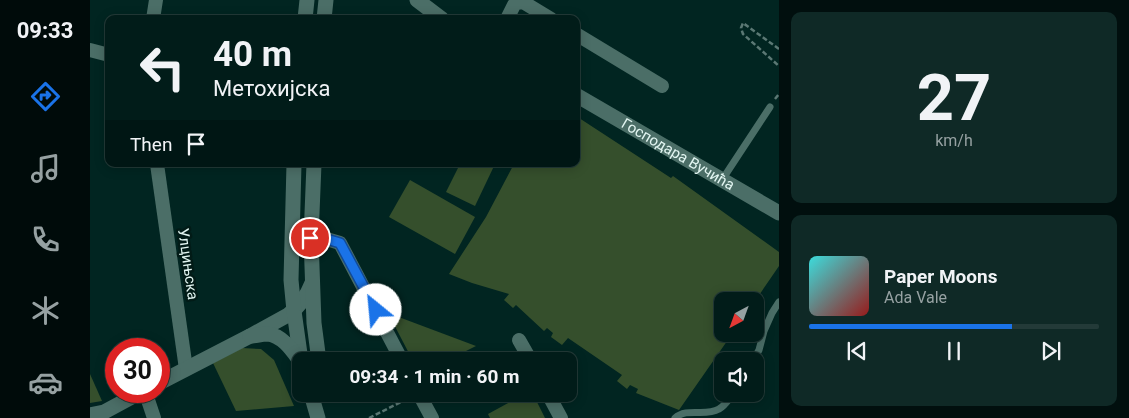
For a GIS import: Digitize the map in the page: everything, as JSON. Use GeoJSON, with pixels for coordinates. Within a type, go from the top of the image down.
{"type":"FeatureCollection","features":[{"type":"Feature","properties":{"kind":"main road"},"geometry":{"type":"LineString","coordinates":[[305,15],[307,0]]}},
{"type":"Feature","properties":{"kind":"main road"},"geometry":{"type":"LineString","coordinates":[[324,15],[326,0]]}},
{"type":"Feature","properties":{"kind":"main road"},"geometry":{"type":"LineString","coordinates":[[416,0],[437,15]]}},
{"type":"Feature","properties":{"kind":"main road","name":"Господара Вучића"},"geometry":{"type":"LineString","coordinates":[[580,97],[779,213]]}},
{"type":"Feature","properties":{"kind":"main road"},"geometry":{"type":"LineString","coordinates":[[294,167],[291,280],[300,352]]}},
{"type":"Feature","properties":{"kind":"main road"},"geometry":{"type":"LineString","coordinates":[[314,167],[310,238],[314,324],[318,352]]}},
{"type":"Feature","properties":{"kind":"main road"},"geometry":{"type":"LineString","coordinates":[[170,378],[281,320],[294,311],[308,293],[312,283]]}},
{"type":"Feature","properties":{"kind":"main road"},"geometry":{"type":"LineString","coordinates":[[250,336],[268,334],[280,338],[293,352]]}},
{"type":"Feature","properties":{"kind":"main road"},"geometry":{"type":"LineString","coordinates":[[313,402],[318,418]]}},
{"type":"Feature","properties":{"kind":"main road"},"geometry":{"type":"LineString","coordinates":[[323,402],[324,418]]}},
{"type":"Feature","properties":{"kind":"main road"},"geometry":{"type":"LineString","coordinates":[[90,415],[108,410],[121,403]]}},
{"type":"Feature","properties":{"kind":"street"},"geometry":{"type":"LineString","coordinates":[[154,15],[156,0]]}},
{"type":"Feature","properties":{"kind":"street"},"geometry":{"type":"LineString","coordinates":[[509,15],[516,3],[523,2],[544,15]]}},
{"type":"Feature","properties":{"kind":"street"},"geometry":{"type":"LineString","coordinates":[[580,36],[662,86]]}},
{"type":"Feature","properties":{"kind":"street"},"geometry":{"type":"LineString","coordinates":[[90,50],[105,54]]}},
{"type":"Feature","properties":{"kind":"street","name":"Улцињска"},"geometry":{"type":"LineString","coordinates":[[157,167],[186,369]]}},
{"type":"Feature","properties":{"kind":"street"},"geometry":{"type":"LineString","coordinates":[[310,238],[323,238],[340,243],[397,352]]}},
{"type":"Feature","properties":{"kind":"street"},"geometry":{"type":"LineString","coordinates":[[519,340],[525,352]]}},
{"type":"Feature","properties":{"kind":"street"},"geometry":{"type":"LineString","coordinates":[[423,402],[432,418]]}},
{"type":"Feature","properties":{"kind":"street"},"geometry":{"type":"LineString","coordinates":[[552,402],[561,418]]}},
{"type":"Feature","properties":{"kind":"street"},"geometry":{"type":"LineString","coordinates":[[148,403],[154,418]]}},
{"type":"Feature","properties":{"kind":"lane"},"geometry":{"type":"LineString","coordinates":[[722,180],[770,107]]}},
{"type":"Feature","properties":{"kind":"lane"},"geometry":{"type":"LineString","coordinates":[[758,352],[764,331],[779,302]]}},
{"type":"Feature","properties":{"kind":"lane"},"geometry":{"type":"LineString","coordinates":[[675,418],[683,413],[714,411],[726,402]]}},
{"type":"Feature","properties":{"kind":"path"},"geometry":{"type":"LineString","coordinates":[[779,49],[743,23],[741,28],[743,34],[779,66]]}},
{"type":"Feature","properties":{"kind":"path"},"geometry":{"type":"LineString","coordinates":[[369,418],[399,402]]}},
{"type":"Feature","properties":{"kind":"green space"},"geometry":{"type":"Polygon","coordinates":[[[580,119],[671,178],[673,176],[779,252],[779,266],[761,292],[714,292],[714,342],[726,342],[719,352],[714,352],[714,360],[679,410],[636,393],[638,389],[630,385],[627,389],[617,381],[622,375],[568,338],[562,345],[551,337],[553,333],[547,328],[544,331],[516,305],[513,308],[504,300],[509,294],[449,274],[486,217],[512,167],[580,167],[580,119]]]}},
{"type":"Feature","properties":{"kind":"green space"},"geometry":{"type":"Polygon","coordinates":[[[458,167],[494,167],[475,206],[446,192],[458,167]]]}},
{"type":"Feature","properties":{"kind":"green space"},"geometry":{"type":"Polygon","coordinates":[[[410,180],[475,217],[455,254],[389,217],[410,180]]]}},
{"type":"Feature","properties":{"kind":"green space"},"geometry":{"type":"Polygon","coordinates":[[[388,313],[476,346],[464,352],[408,352],[388,313]]]}},
{"type":"Feature","properties":{"kind":"green space"},"geometry":{"type":"Polygon","coordinates":[[[242,348],[261,349],[274,360],[294,406],[236,411],[213,363],[242,348]]]}},
{"type":"Feature","properties":{"kind":"green space"},"geometry":{"type":"Polygon","coordinates":[[[90,374],[102,401],[90,403],[90,374]]]}},
{"type":"Feature","properties":{"kind":"green space"},"geometry":{"type":"Polygon","coordinates":[[[510,402],[537,402],[545,418],[490,418],[488,414],[510,402]]]}},
{"type":"Feature","properties":{"kind":"route"},"geometry":{"type":"LineString","coordinates":[[310,238],[323,238],[340,243],[376,310]]}}]}
